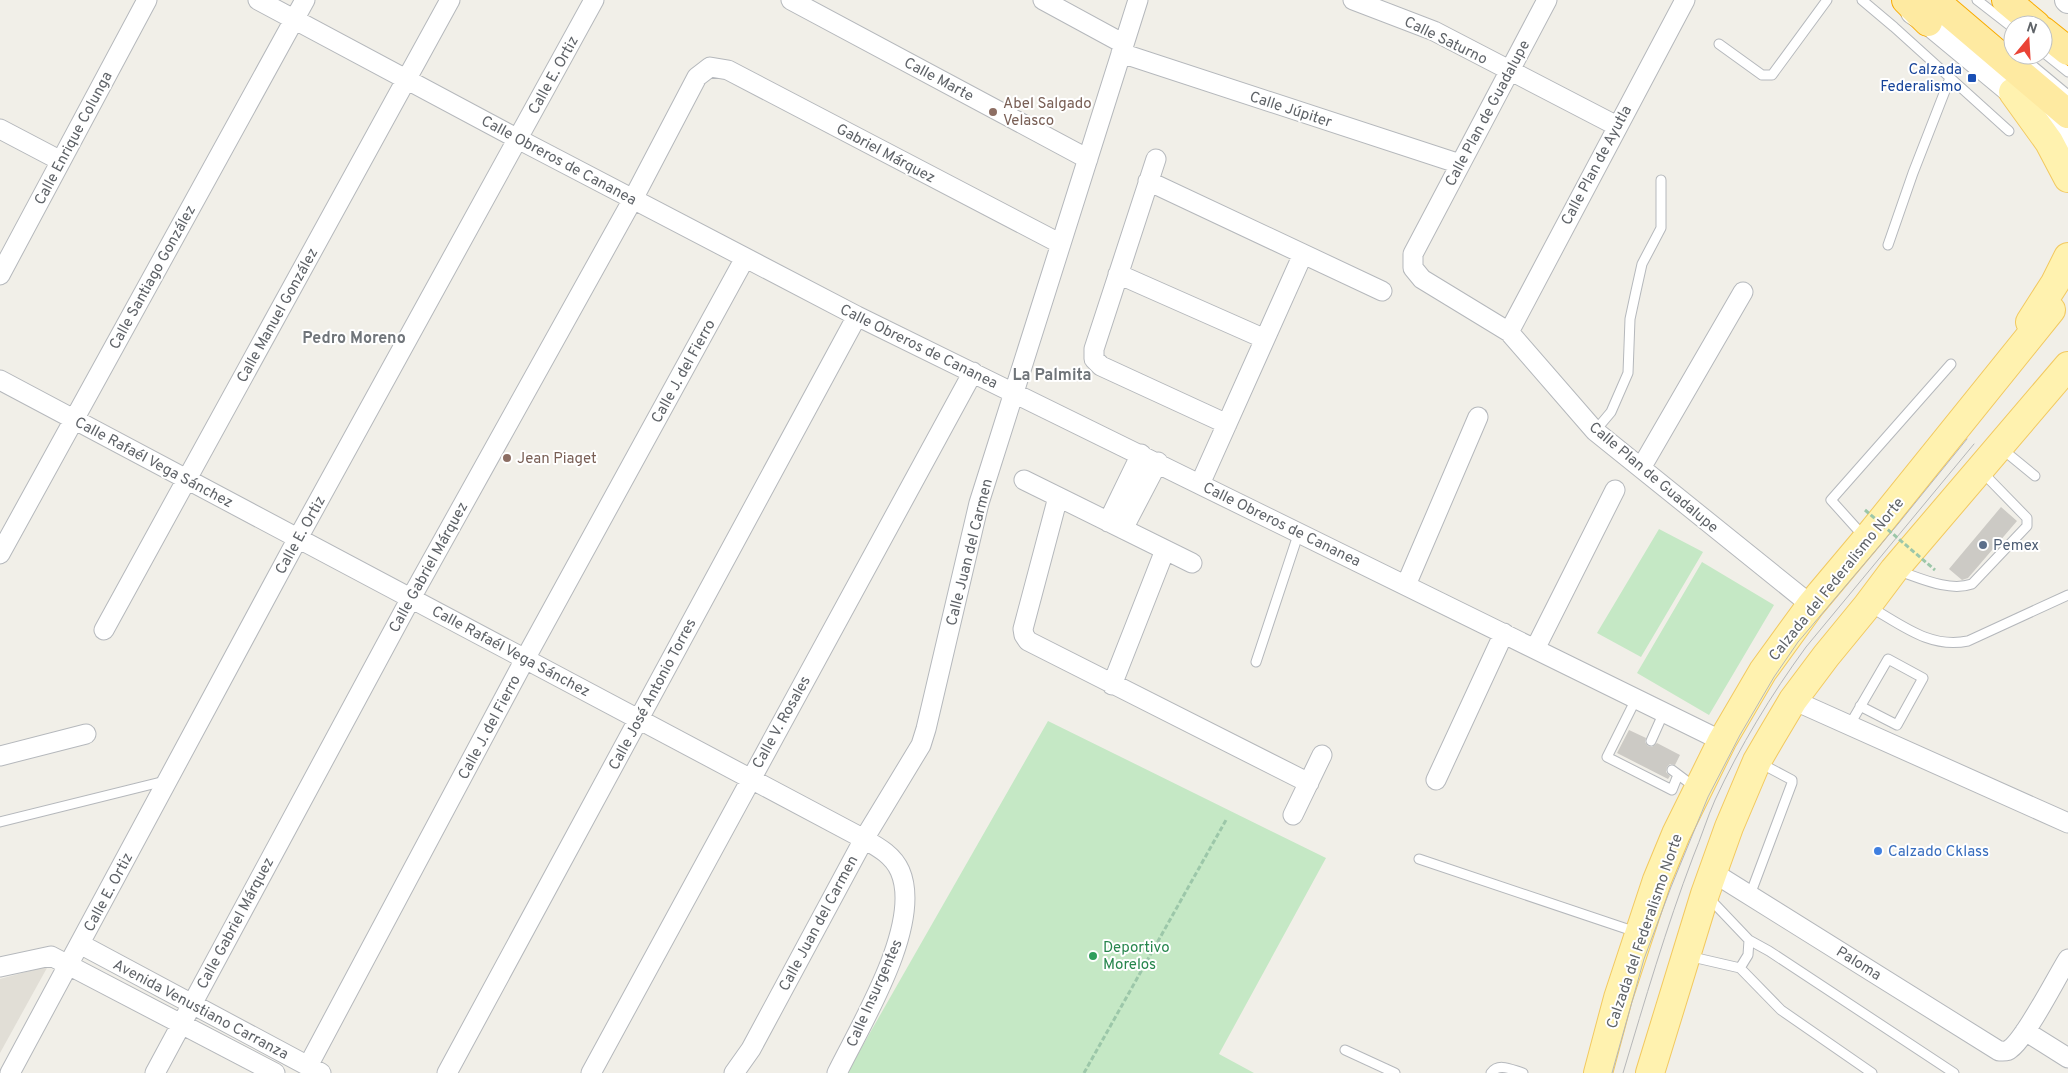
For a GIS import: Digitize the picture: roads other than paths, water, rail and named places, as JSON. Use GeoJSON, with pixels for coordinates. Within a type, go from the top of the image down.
{"type":"FeatureCollection","features":[{"type":"Feature","properties":{"kind":"highway"},"geometry":{"type":"LineString","coordinates":[[1906,0],[1931,11],[2068,114]]}},
{"type":"Feature","properties":{"kind":"highway"},"geometry":{"type":"LineString","coordinates":[[2006,0],[2024,15]]}},
{"type":"Feature","properties":{"kind":"highway"},"geometry":{"type":"LineString","coordinates":[[2053,39],[2068,51]]}},
{"type":"Feature","properties":{"kind":"main road"},"geometry":{"type":"LineString","coordinates":[[2013,92],[2049,142],[2068,178]]}},
{"type":"Feature","properties":{"kind":"main road"},"geometry":{"type":"LineString","coordinates":[[1847,563],[1861,520],[2025,330],[2055,283],[2068,257]]}},
{"type":"Feature","properties":{"kind":"main road","name":"Calzada del Federalismo Norte"},"geometry":{"type":"LineString","coordinates":[[1598,1073],[1618,998],[1658,880],[1676,834],[1683,778],[1722,741],[1762,671],[1811,605],[2051,310]]}},
{"type":"Feature","properties":{"kind":"main road"},"geometry":{"type":"LineString","coordinates":[[1650,1073],[1709,883],[1729,827],[1758,761],[1793,700],[1826,656],[1868,606],[1894,570],[2068,366]]}},
{"type":"Feature","properties":{"kind":"main road"},"geometry":{"type":"LineString","coordinates":[[1913,548],[1964,507],[2007,453],[2068,385]]}},
{"type":"Feature","properties":{"kind":"street","name":"Calle Enrique Colunga"},"geometry":{"type":"LineString","coordinates":[[0,275],[147,0]]}},
{"type":"Feature","properties":{"kind":"street","name":"Calle Obreros de Cananea"},"geometry":{"type":"LineString","coordinates":[[258,0],[518,139],[857,316],[1158,462],[1722,741]]}},
{"type":"Feature","properties":{"kind":"street","name":"Calle Santiago González"},"geometry":{"type":"LineString","coordinates":[[0,554],[305,0]]}},
{"type":"Feature","properties":{"kind":"street","name":"Calle Manuel González"},"geometry":{"type":"LineString","coordinates":[[104,630],[450,0]]}},
{"type":"Feature","properties":{"kind":"street","name":"Calle E. Ortiz"},"geometry":{"type":"LineString","coordinates":[[10,1073],[298,538],[594,0]]}},
{"type":"Feature","properties":{"kind":"street","name":"Calle Marte"},"geometry":{"type":"LineString","coordinates":[[791,0],[1088,158]]}},
{"type":"Feature","properties":{"kind":"street","name":"Calle Júpiter"},"geometry":{"type":"LineString","coordinates":[[1043,0],[1122,49],[1460,164]]}},
{"type":"Feature","properties":{"kind":"street","name":"Calle Juan del Carmen"},"geometry":{"type":"LineString","coordinates":[[734,1073],[751,1048],[864,838],[921,745],[979,503],[1138,0]]}},
{"type":"Feature","properties":{"kind":"street","name":"Calle Saturno"},"geometry":{"type":"LineString","coordinates":[[1353,0],[1434,32],[1617,126]]}},
{"type":"Feature","properties":{"kind":"street","name":"Calle Plan de Guadalupe"},"geometry":{"type":"LineString","coordinates":[[1547,0],[1413,254],[1413,268],[1422,279],[1508,332],[1595,431],[1811,605]]}},
{"type":"Feature","properties":{"kind":"street","name":"Calle Plan de Ayutla"},"geometry":{"type":"LineString","coordinates":[[1508,332],[1685,0]]}},
{"type":"Feature","properties":{"kind":"street"},"geometry":{"type":"LineString","coordinates":[[1896,0],[1931,11],[2013,92],[2068,138]]}},
{"type":"Feature","properties":{"kind":"street","name":"Calle Gabriel Márquez"},"geometry":{"type":"LineString","coordinates":[[155,1073],[411,598],[633,199],[697,77],[710,67]]}},
{"type":"Feature","properties":{"kind":"street","name":"Gabriel Márquez"},"geometry":{"type":"LineString","coordinates":[[710,67],[728,70],[1060,244]]}},
{"type":"Feature","properties":{"kind":"street"},"geometry":{"type":"LineString","coordinates":[[0,129],[60,162]]}},
{"type":"Feature","properties":{"kind":"street"},"geometry":{"type":"LineString","coordinates":[[1156,159],[1094,349],[1094,359],[1101,366],[1227,424]]}},
{"type":"Feature","properties":{"kind":"street"},"geometry":{"type":"LineString","coordinates":[[1148,181],[1382,291]]}},
{"type":"Feature","properties":{"kind":"street"},"geometry":{"type":"LineString","coordinates":[[1200,484],[1303,254]]}},
{"type":"Feature","properties":{"kind":"street","name":"Calle J. del Fierro"},"geometry":{"type":"LineString","coordinates":[[314,1069],[525,659],[745,258]]}},
{"type":"Feature","properties":{"kind":"street"},"geometry":{"type":"LineString","coordinates":[[1118,274],[1265,339]]}},
{"type":"Feature","properties":{"kind":"street"},"geometry":{"type":"LineString","coordinates":[[1641,468],[1743,292]]}},
{"type":"Feature","properties":{"kind":"street","name":"Calle José Antonio Torres"},"geometry":{"type":"LineString","coordinates":[[447,1073],[857,316]]}},
{"type":"Feature","properties":{"kind":"street","name":"Calle V. Rosales"},"geometry":{"type":"LineString","coordinates":[[591,1073],[750,778],[973,372]]}},
{"type":"Feature","properties":{"kind":"street","name":"Calle Rafaél Vega Sánchez"},"geometry":{"type":"LineString","coordinates":[[0,380],[864,838]]}},
{"type":"Feature","properties":{"kind":"street"},"geometry":{"type":"LineString","coordinates":[[1406,585],[1478,417]]}},
{"type":"Feature","properties":{"kind":"street"},"geometry":{"type":"LineString","coordinates":[[1115,526],[1141,454]]}},
{"type":"Feature","properties":{"kind":"street"},"geometry":{"type":"LineString","coordinates":[[1115,526],[1158,462]]}},
{"type":"Feature","properties":{"kind":"street"},"geometry":{"type":"LineString","coordinates":[[1024,480],[1192,564]]}},
{"type":"Feature","properties":{"kind":"street"},"geometry":{"type":"LineString","coordinates":[[1535,649],[1615,490]]}},
{"type":"Feature","properties":{"kind":"street"},"geometry":{"type":"LineString","coordinates":[[1058,497],[1023,629],[1028,641],[1309,784]]}},
{"type":"Feature","properties":{"kind":"street"},"geometry":{"type":"LineString","coordinates":[[1112,685],[1165,550]]}},
{"type":"Feature","properties":{"kind":"street"},"geometry":{"type":"LineString","coordinates":[[1436,780],[1504,633]]}},
{"type":"Feature","properties":{"kind":"street"},"geometry":{"type":"LineString","coordinates":[[1793,700],[2068,823]]}},
{"type":"Feature","properties":{"kind":"street"},"geometry":{"type":"LineString","coordinates":[[0,756],[86,734]]}},
{"type":"Feature","properties":{"kind":"street"},"geometry":{"type":"LineString","coordinates":[[1293,815],[1322,755]]}},
{"type":"Feature","properties":{"kind":"street","name":"Calle Insurgentes"},"geometry":{"type":"LineString","coordinates":[[837,1073],[894,956],[905,913],[906,898],[900,870],[892,858],[864,838]]}},
{"type":"Feature","properties":{"kind":"street","name":"Paloma"},"geometry":{"type":"LineString","coordinates":[[1709,883],[1750,895],[1994,1049],[2004,1052],[2011,1049],[2025,1031]]}},
{"type":"Feature","properties":{"kind":"street","name":"Avenida Venustiano Carranza"},"geometry":{"type":"LineString","coordinates":[[80,944],[314,1069]]}},
{"type":"Feature","properties":{"kind":"street","name":"Avenida Venustiano Carranza"},"geometry":{"type":"LineString","coordinates":[[0,967],[51,956],[274,1073]]}},
{"type":"Feature","properties":{"kind":"street"},"geometry":{"type":"LineString","coordinates":[[2068,959],[2025,1031],[2068,1058]]}},
{"type":"Feature","properties":{"kind":"lane"},"geometry":{"type":"LineString","coordinates":[[1719,44],[1762,74],[1772,75],[1827,0]]}},
{"type":"Feature","properties":{"kind":"lane"},"geometry":{"type":"LineString","coordinates":[[1862,0],[2009,132]]}},
{"type":"Feature","properties":{"kind":"lane"},"geometry":{"type":"LineString","coordinates":[[1977,0],[2003,20]]}},
{"type":"Feature","properties":{"kind":"lane"},"geometry":{"type":"LineString","coordinates":[[2053,60],[2068,72]]}},
{"type":"Feature","properties":{"kind":"lane"},"geometry":{"type":"LineString","coordinates":[[2032,65],[2068,95]]}},
{"type":"Feature","properties":{"kind":"lane"},"geometry":{"type":"LineString","coordinates":[[1888,245],[1912,173],[1950,78]]}},
{"type":"Feature","properties":{"kind":"lane"},"geometry":{"type":"LineString","coordinates":[[1595,431],[1611,412],[1628,373],[1630,319],[1642,264],[1662,228],[1662,180]]}},
{"type":"Feature","properties":{"kind":"lane"},"geometry":{"type":"LineString","coordinates":[[1861,520],[1830,500],[1951,364]]}},
{"type":"Feature","properties":{"kind":"lane"},"geometry":{"type":"LineString","coordinates":[[2007,453],[2035,476]]}},
{"type":"Feature","properties":{"kind":"lane"},"geometry":{"type":"LineString","coordinates":[[1894,570],[1944,585],[1960,586],[1972,584],[2027,526],[2028,522],[2027,518],[1987,477]]}},
{"type":"Feature","properties":{"kind":"lane"},"geometry":{"type":"LineString","coordinates":[[1256,662],[1299,532]]}},
{"type":"Feature","properties":{"kind":"lane"},"geometry":{"type":"LineString","coordinates":[[1868,606],[1928,639],[1947,644],[1968,641],[2068,595]]}},
{"type":"Feature","properties":{"kind":"lane"},"geometry":{"type":"LineString","coordinates":[[1848,726],[1888,659],[1923,678],[1897,725],[1860,706]]}},
{"type":"Feature","properties":{"kind":"lane"},"geometry":{"type":"LineString","coordinates":[[1636,699],[1606,757],[1672,790],[1683,778]]}},
{"type":"Feature","properties":{"kind":"lane"},"geometry":{"type":"LineString","coordinates":[[1652,741],[1664,712]]}},
{"type":"Feature","properties":{"kind":"lane"},"geometry":{"type":"LineString","coordinates":[[1750,895],[1792,782],[1785,775],[1758,761]]}},
{"type":"Feature","properties":{"kind":"lane"},"geometry":{"type":"LineString","coordinates":[[0,822],[168,780]]}},
{"type":"Feature","properties":{"kind":"lane"},"geometry":{"type":"LineString","coordinates":[[1419,859],[1640,933]]}},
{"type":"Feature","properties":{"kind":"lane"},"geometry":{"type":"LineString","coordinates":[[1709,883],[1749,940],[1777,956],[1954,1073]]}},
{"type":"Feature","properties":{"kind":"lane"},"geometry":{"type":"LineString","coordinates":[[1740,968],[1748,955],[1749,940]]}},
{"type":"Feature","properties":{"kind":"lane"},"geometry":{"type":"LineString","coordinates":[[1686,955],[1740,968],[1781,1010],[1872,1073]]}},
{"type":"Feature","properties":{"kind":"lane"},"geometry":{"type":"LineString","coordinates":[[1345,1050],[1395,1073]]}},
{"type":"Feature","properties":{"kind":"lane"},"geometry":{"type":"LineString","coordinates":[[1491,1073],[1503,1067],[1523,1073]]}},
{"type":"Feature","properties":{"kind":"tram line"},"geometry":{"type":"LineString","coordinates":[[1612,1073],[1644,959],[1671,887],[1708,797],[1740,735],[1774,677],[1798,642],[1967,439]]}},
{"type":"Feature","properties":{"kind":"tram line"},"geometry":{"type":"LineString","coordinates":[[1623,1073],[1656,964],[1683,884],[1715,800],[1746,741],[1768,702],[1806,647],[1974,444]]}},
{"type":"Feature","properties":{"kind":"place","name":"Calzada Federalismo"},"geometry":{"type":"Point","coordinates":[1972,78]}},
{"type":"Feature","properties":{"kind":"place","name":"Abel Salgado Velasco"},"geometry":{"type":"Point","coordinates":[993,112]}},
{"type":"Feature","properties":{"kind":"place","name":"Jean Piaget"},"geometry":{"type":"Point","coordinates":[507,458]}},
{"type":"Feature","properties":{"kind":"place","name":"Pemex"},"geometry":{"type":"Point","coordinates":[1983,545]}},
{"type":"Feature","properties":{"kind":"place","name":"Calzado Cklass"},"geometry":{"type":"Point","coordinates":[1878,851]}},
{"type":"Feature","properties":{"kind":"place","name":"Deportivo Morelos"},"geometry":{"type":"Point","coordinates":[1093,956]}},
{"type":"Feature","properties":{"kind":"district","name":"Pedro Moreno"},"geometry":{"type":"Point","coordinates":[354,337]}},
{"type":"Feature","properties":{"kind":"district","name":"La Palmita"},"geometry":{"type":"Point","coordinates":[1052,374]}}]}
